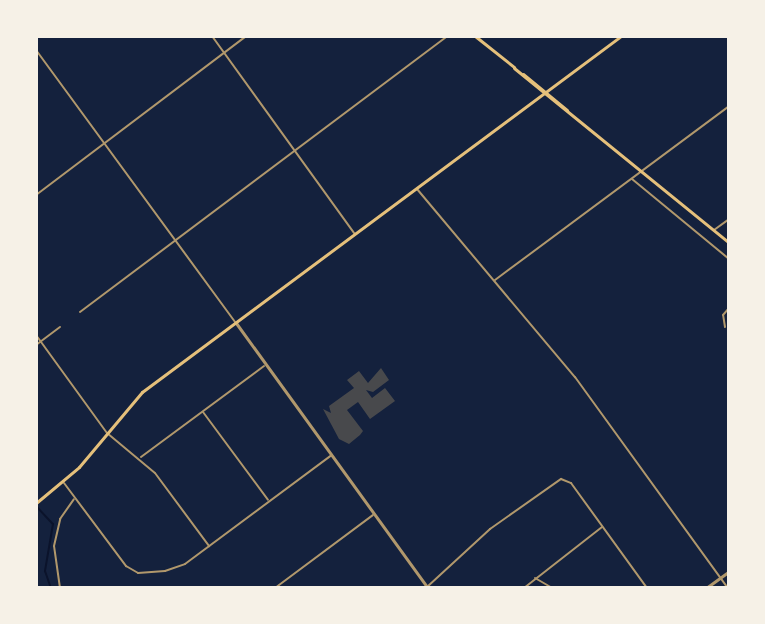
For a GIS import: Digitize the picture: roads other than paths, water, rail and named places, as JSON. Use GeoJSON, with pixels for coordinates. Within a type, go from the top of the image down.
{"type":"FeatureCollection","features":[{"type":"Feature","properties":{"kind":"main road"},"geometry":{"type":"LineString","coordinates":[[475,36],[542,95],[572,115],[729,243]]}},
{"type":"Feature","properties":{"kind":"main road"},"geometry":{"type":"LineString","coordinates":[[36,503],[63,482],[142,392],[621,36]]}},
{"type":"Feature","properties":{"kind":"main road"},"geometry":{"type":"LineString","coordinates":[[514,68],[548,90],[572,115]]}},
{"type":"Feature","properties":{"kind":"street"},"geometry":{"type":"LineString","coordinates":[[212,36],[355,234]]}},
{"type":"Feature","properties":{"kind":"street"},"geometry":{"type":"LineString","coordinates":[[36,195],[246,36]]}},
{"type":"Feature","properties":{"kind":"street"},"geometry":{"type":"LineString","coordinates":[[80,312],[448,36]]}},
{"type":"Feature","properties":{"kind":"street"},"geometry":{"type":"LineString","coordinates":[[36,50],[427,588],[490,529],[563,479],[647,588]]}},
{"type":"Feature","properties":{"kind":"street"},"geometry":{"type":"LineString","coordinates":[[494,281],[729,106]]}},
{"type":"Feature","properties":{"kind":"street"},"geometry":{"type":"LineString","coordinates":[[631,178],[729,259]]}},
{"type":"Feature","properties":{"kind":"street"},"geometry":{"type":"LineString","coordinates":[[416,188],[575,377],[728,588]]}},
{"type":"Feature","properties":{"kind":"street"},"geometry":{"type":"LineString","coordinates":[[713,230],[729,219]]}},
{"type":"Feature","properties":{"kind":"street"},"geometry":{"type":"LineString","coordinates":[[725,327],[723,315],[729,308]]}},
{"type":"Feature","properties":{"kind":"street"},"geometry":{"type":"LineString","coordinates":[[36,345],[60,327]]}},
{"type":"Feature","properties":{"kind":"street"},"geometry":{"type":"LineString","coordinates":[[36,335],[107,433],[140,458],[209,546]]}},
{"type":"Feature","properties":{"kind":"street"},"geometry":{"type":"LineString","coordinates":[[140,458],[265,364]]}},
{"type":"Feature","properties":{"kind":"street"},"geometry":{"type":"LineString","coordinates":[[203,411],[269,502]]}},
{"type":"Feature","properties":{"kind":"street"},"geometry":{"type":"LineString","coordinates":[[63,482],[130,570],[173,570],[332,455]]}},
{"type":"Feature","properties":{"kind":"street"},"geometry":{"type":"LineString","coordinates":[[60,588],[54,546],[60,519],[75,498]]}},
{"type":"Feature","properties":{"kind":"street"},"geometry":{"type":"LineString","coordinates":[[275,588],[374,514]]}},
{"type":"Feature","properties":{"kind":"street"},"geometry":{"type":"LineString","coordinates":[[524,588],[602,526]]}},
{"type":"Feature","properties":{"kind":"street"},"geometry":{"type":"LineString","coordinates":[[706,588],[729,571]]}},
{"type":"Feature","properties":{"kind":"street"},"geometry":{"type":"LineString","coordinates":[[534,578],[552,588]]}},
{"type":"Feature","properties":{"kind":"waterway"},"geometry":{"type":"LineString","coordinates":[[36,506],[53,524],[45,571],[51,588]]}}]}
